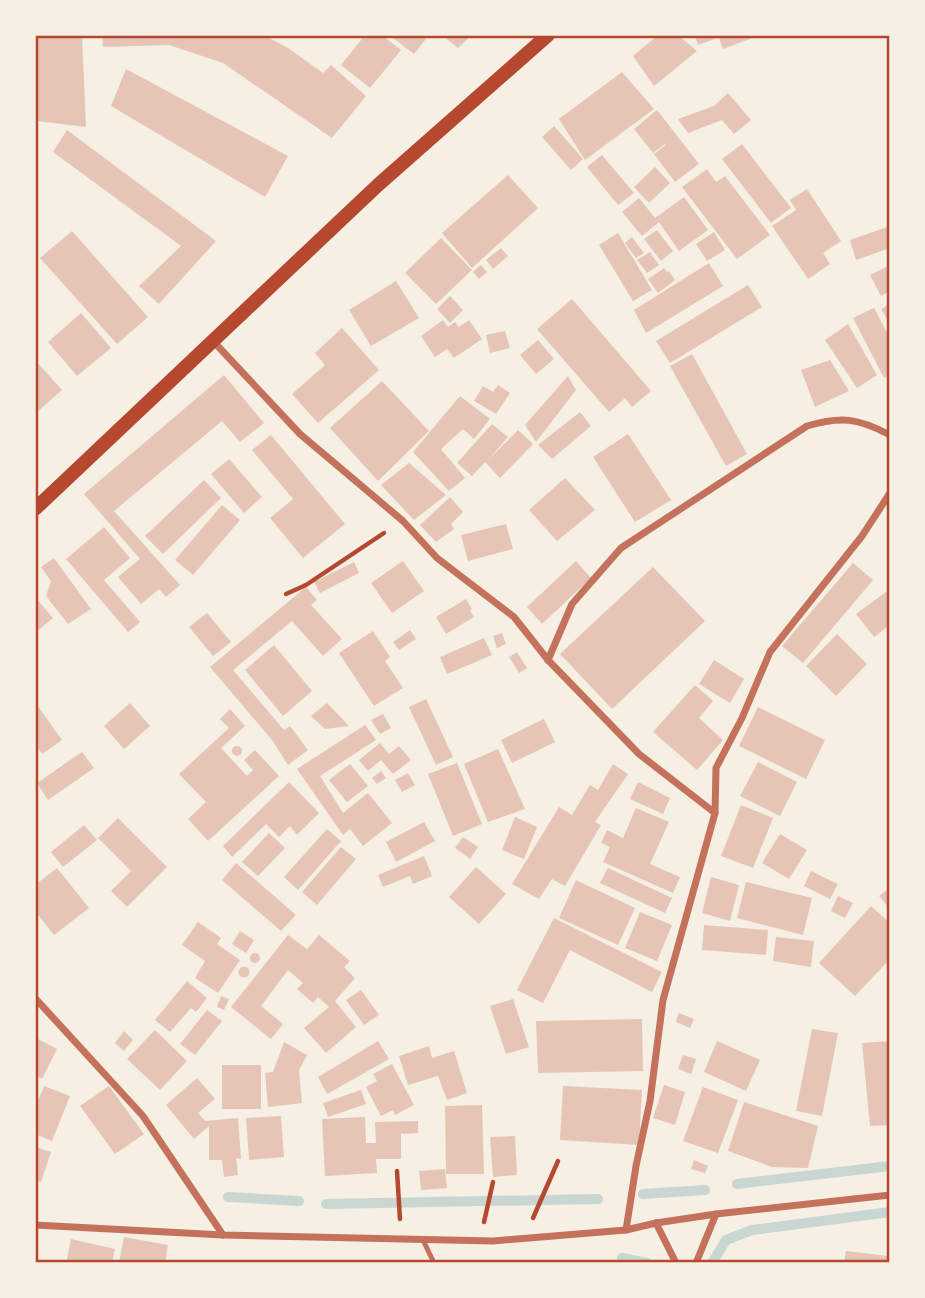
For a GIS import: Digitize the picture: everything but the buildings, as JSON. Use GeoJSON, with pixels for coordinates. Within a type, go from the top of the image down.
{"type":"FeatureCollection","features":[{"type":"Feature","properties":{"kind":"main road"},"geometry":{"type":"LineString","coordinates":[[35,509],[378,185],[548,35]]}},
{"type":"Feature","properties":{"kind":"street"},"geometry":{"type":"LineString","coordinates":[[212,340],[300,434],[403,521],[438,558],[514,617],[548,660],[639,754],[715,813]]}},
{"type":"Feature","properties":{"kind":"street"},"geometry":{"type":"LineString","coordinates":[[548,660],[572,604],[621,548],[807,426],[828,420],[852,419],[872,425],[890,435]]}},
{"type":"Feature","properties":{"kind":"street"},"geometry":{"type":"LineString","coordinates":[[626,1230],[650,1101],[663,1000],[715,813],[716,768],[742,718],[770,652],[862,536],[890,494]]}},
{"type":"Feature","properties":{"kind":"street"},"geometry":{"type":"LineString","coordinates":[[35,998],[142,1116],[223,1235]]}},
{"type":"Feature","properties":{"kind":"street"},"geometry":{"type":"LineString","coordinates":[[35,1225],[223,1235],[493,1241],[626,1230],[716,1214],[890,1195]]}},
{"type":"Feature","properties":{"kind":"street"},"geometry":{"type":"LineString","coordinates":[[696,1263],[716,1214]]}},
{"type":"Feature","properties":{"kind":"street"},"geometry":{"type":"LineString","coordinates":[[656,1223],[676,1263]]}},
{"type":"Feature","properties":{"kind":"lane"},"geometry":{"type":"LineString","coordinates":[[423,1240],[434,1263]]}},
{"type":"Feature","properties":{"kind":"path"},"geometry":{"type":"LineString","coordinates":[[286,594],[306,585],[403,521]]}},
{"type":"Feature","properties":{"kind":"path"},"geometry":{"type":"LineString","coordinates":[[536,1210],[558,1161]]}},
{"type":"Feature","properties":{"kind":"path"},"geometry":{"type":"LineString","coordinates":[[397,1171],[399,1212]]}},
{"type":"Feature","properties":{"kind":"path"},"geometry":{"type":"LineString","coordinates":[[487,1211],[493,1182]]}},
{"type":"Feature","properties":{"kind":"waterway"},"geometry":{"type":"LineString","coordinates":[[737,1184],[890,1166]]}},
{"type":"Feature","properties":{"kind":"waterway"},"geometry":{"type":"LineString","coordinates":[[643,1194],[705,1190]]}},
{"type":"Feature","properties":{"kind":"waterway"},"geometry":{"type":"LineString","coordinates":[[228,1197],[299,1201]]}},
{"type":"Feature","properties":{"kind":"waterway"},"geometry":{"type":"LineString","coordinates":[[326,1204],[598,1199]]}},
{"type":"Feature","properties":{"kind":"waterway"},"geometry":{"type":"LineString","coordinates":[[712,1263],[726,1240],[752,1230],[890,1212]]}},
{"type":"Feature","properties":{"kind":"waterway"},"geometry":{"type":"LineString","coordinates":[[622,1258],[647,1263]]}}]}
